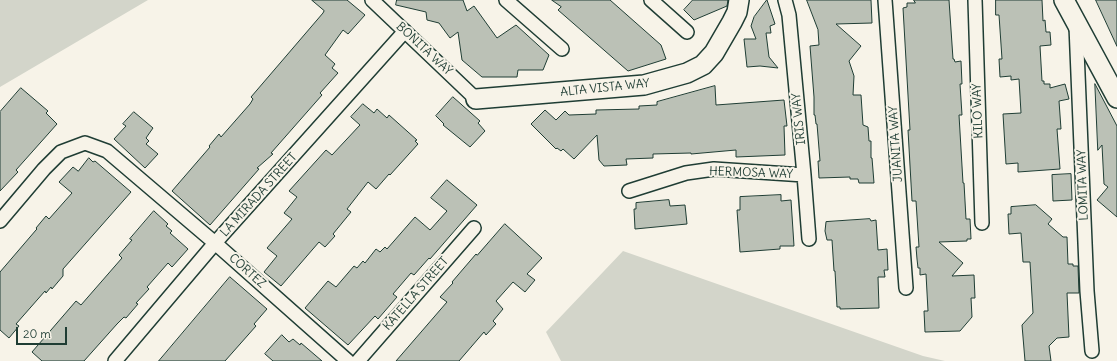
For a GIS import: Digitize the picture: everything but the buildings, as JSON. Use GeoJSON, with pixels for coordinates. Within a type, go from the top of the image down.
{"type":"FeatureCollection","features":[{"type":"Feature","properties":{"kind":"street"},"geometry":{"type":"LineString","coordinates":[[506,0],[562,49]]}},
{"type":"Feature","properties":{"kind":"street"},"geometry":{"type":"LineString","coordinates":[[651,0],[687,32]]}},
{"type":"Feature","properties":{"kind":"street","name":"ALTA VISTA WAY"},"geometry":{"type":"LineString","coordinates":[[476,99],[644,86],[687,73],[702,64],[714,53],[737,12],[739,0]]}},
{"type":"Feature","properties":{"kind":"street","name":"IRIS WAY"},"geometry":{"type":"LineString","coordinates":[[785,0],[789,15],[809,239]]}},
{"type":"Feature","properties":{"kind":"street","name":"JUANITA WAY"},"geometry":{"type":"LineString","coordinates":[[885,0],[906,288]]}},
{"type":"Feature","properties":{"kind":"street","name":"KILO WAY"},"geometry":{"type":"LineString","coordinates":[[975,0],[982,223]]}},
{"type":"Feature","properties":{"kind":"street"},"geometry":{"type":"LineString","coordinates":[[1064,0],[1117,98]]}},
{"type":"Feature","properties":{"kind":"street","name":"BONITA WAY"},"geometry":{"type":"LineString","coordinates":[[380,3],[405,31],[476,99]]}},
{"type":"Feature","properties":{"kind":"street","name":"LOMITA WAY"},"geometry":{"type":"LineString","coordinates":[[1076,20],[1087,291],[1092,351]]}},
{"type":"Feature","properties":{"kind":"street","name":"LA MIRADA STREET"},"geometry":{"type":"LineString","coordinates":[[115,361],[216,243],[405,31]]}},
{"type":"Feature","properties":{"kind":"street","name":"CORTEZ"},"geometry":{"type":"LineString","coordinates":[[0,221],[44,169],[61,152],[85,143],[107,151],[216,243],[348,361]]}},
{"type":"Feature","properties":{"kind":"street","name":"HERMOSA WAY"},"geometry":{"type":"LineString","coordinates":[[629,191],[686,172],[714,169],[804,175]]}},
{"type":"Feature","properties":{"kind":"street","name":"KATELLA STREET"},"geometry":{"type":"LineString","coordinates":[[358,361],[474,228]]}},
{"type":"Feature","properties":{"kind":"shaded area"},"geometry":{"type":"Polygon","coordinates":[[[0,0],[148,0],[0,87],[0,0]]]}},
{"type":"Feature","properties":{"kind":"shaded area"},"geometry":{"type":"Polygon","coordinates":[[[623,251],[923,356],[945,361],[561,361],[546,332],[623,251]]]}}]}
